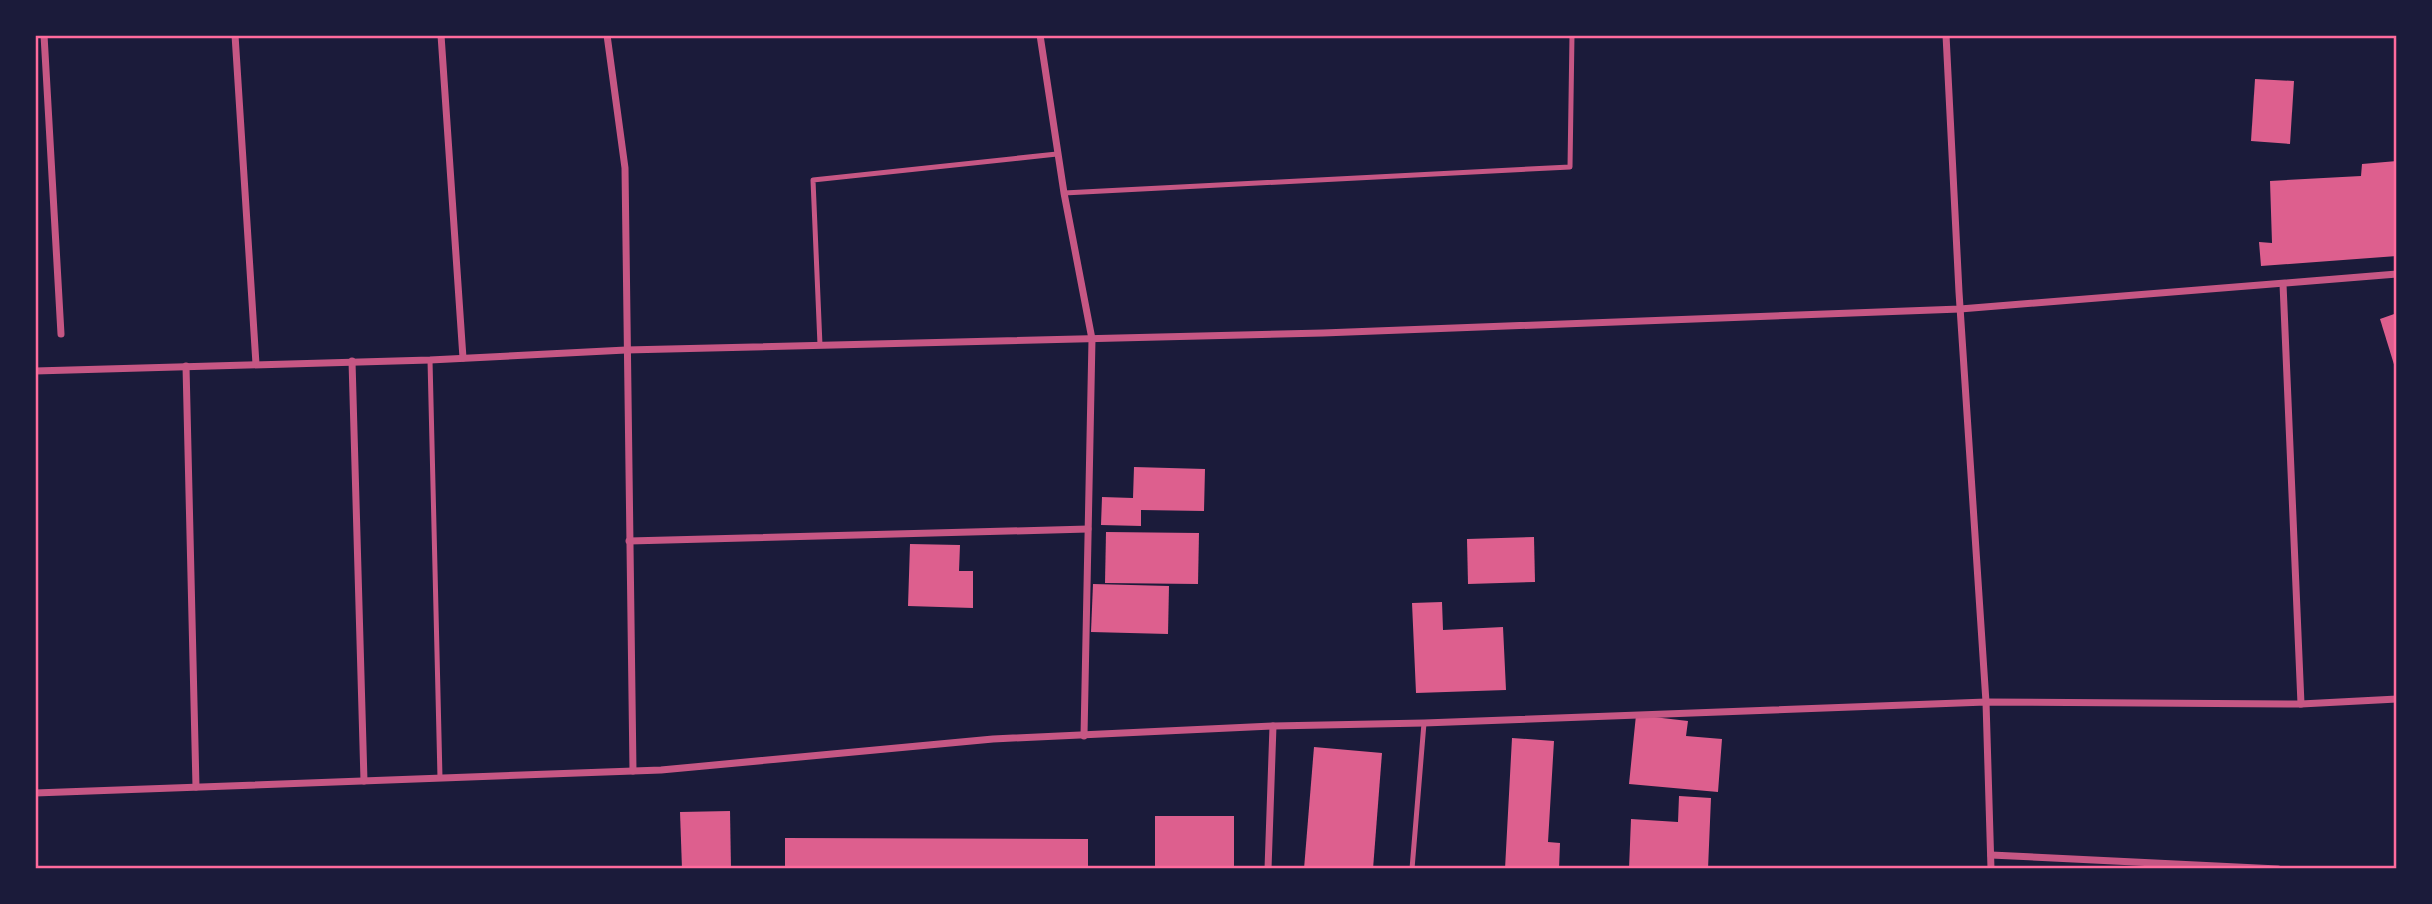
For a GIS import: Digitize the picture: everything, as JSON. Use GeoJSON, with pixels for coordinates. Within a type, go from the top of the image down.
{"type":"FeatureCollection","features":[{"type":"Feature","properties":{"kind":"street"},"geometry":{"type":"LineString","coordinates":[[44,35],[61,334]]}},
{"type":"Feature","properties":{"kind":"street"},"geometry":{"type":"LineString","coordinates":[[235,35],[256,364]]}},
{"type":"Feature","properties":{"kind":"street"},"geometry":{"type":"LineString","coordinates":[[441,35],[463,358]]}},
{"type":"Feature","properties":{"kind":"street"},"geometry":{"type":"LineString","coordinates":[[607,35],[625,168],[633,771]]}},
{"type":"Feature","properties":{"kind":"street"},"geometry":{"type":"LineString","coordinates":[[1040,35],[1057,154],[1092,339],[1084,736]]}},
{"type":"Feature","properties":{"kind":"street"},"geometry":{"type":"LineString","coordinates":[[1946,35],[1960,309],[1986,702],[1991,869]]}},
{"type":"Feature","properties":{"kind":"street"},"geometry":{"type":"LineString","coordinates":[[35,371],[430,360],[626,350],[1323,333],[1960,309],[2397,274]]}},
{"type":"Feature","properties":{"kind":"street"},"geometry":{"type":"LineString","coordinates":[[2283,284],[2301,704]]}},
{"type":"Feature","properties":{"kind":"street"},"geometry":{"type":"LineString","coordinates":[[352,361],[364,781]]}},
{"type":"Feature","properties":{"kind":"street"},"geometry":{"type":"LineString","coordinates":[[186,366],[196,787]]}},
{"type":"Feature","properties":{"kind":"street"},"geometry":{"type":"LineString","coordinates":[[629,541],[1088,529]]}},
{"type":"Feature","properties":{"kind":"street"},"geometry":{"type":"LineString","coordinates":[[35,793],[633,771],[993,739],[1273,726],[1986,702],[2301,704],[2397,699]]}},
{"type":"Feature","properties":{"kind":"street"},"geometry":{"type":"LineString","coordinates":[[1268,869],[1273,726]]}},
{"type":"Feature","properties":{"kind":"street"},"geometry":{"type":"LineString","coordinates":[[1991,855],[2278,869]]}},
{"type":"Feature","properties":{"kind":"lane"},"geometry":{"type":"LineString","coordinates":[[1064,193],[1570,167],[1572,35]]}},
{"type":"Feature","properties":{"kind":"lane"},"geometry":{"type":"LineString","coordinates":[[820,345],[813,180],[1057,154]]}},
{"type":"Feature","properties":{"kind":"lane"},"geometry":{"type":"LineString","coordinates":[[430,360],[440,778]]}},
{"type":"Feature","properties":{"kind":"lane"},"geometry":{"type":"LineString","coordinates":[[1412,869],[1424,723]]}},
{"type":"Feature","properties":{"kind":"building"},"geometry":{"type":"Polygon","coordinates":[[[2255,79],[2294,81],[2290,144],[2251,141],[2255,79]]]}},
{"type":"Feature","properties":{"kind":"building"},"geometry":{"type":"Polygon","coordinates":[[[2397,161],[2397,256],[2261,266],[2259,242],[2272,243],[2270,181],[2361,176],[2362,164],[2397,161]]]}},
{"type":"Feature","properties":{"kind":"building"},"geometry":{"type":"Polygon","coordinates":[[[2397,313],[2397,371],[2396,371],[2380,319],[2397,313]]]}},
{"type":"Feature","properties":{"kind":"building"},"geometry":{"type":"Polygon","coordinates":[[[1134,467],[1205,469],[1204,511],[1141,510],[1141,526],[1101,525],[1102,497],[1133,498],[1134,467]]]}},
{"type":"Feature","properties":{"kind":"building"},"geometry":{"type":"Polygon","coordinates":[[[1106,532],[1199,533],[1198,584],[1105,583],[1106,532]]]}},
{"type":"Feature","properties":{"kind":"building"},"geometry":{"type":"Polygon","coordinates":[[[1534,537],[1535,582],[1468,584],[1467,539],[1534,537]]]}},
{"type":"Feature","properties":{"kind":"building"},"geometry":{"type":"Polygon","coordinates":[[[910,544],[960,545],[959,571],[973,571],[973,608],[908,606],[910,544]]]}},
{"type":"Feature","properties":{"kind":"building"},"geometry":{"type":"Polygon","coordinates":[[[1093,584],[1169,586],[1168,634],[1091,632],[1093,584]]]}},
{"type":"Feature","properties":{"kind":"building"},"geometry":{"type":"Polygon","coordinates":[[[1442,602],[1443,630],[1503,627],[1506,690],[1416,693],[1412,603],[1442,602]]]}},
{"type":"Feature","properties":{"kind":"building"},"geometry":{"type":"Polygon","coordinates":[[[1636,715],[1688,721],[1686,736],[1722,739],[1718,792],[1629,784],[1636,715]]]}},
{"type":"Feature","properties":{"kind":"building"},"geometry":{"type":"Polygon","coordinates":[[[1512,738],[1554,741],[1548,842],[1560,843],[1559,869],[1505,869],[1512,738]]]}},
{"type":"Feature","properties":{"kind":"building"},"geometry":{"type":"Polygon","coordinates":[[[1314,747],[1382,753],[1373,869],[1304,869],[1314,747]]]}},
{"type":"Feature","properties":{"kind":"building"},"geometry":{"type":"Polygon","coordinates":[[[1679,796],[1711,798],[1708,869],[1629,869],[1631,819],[1678,822],[1679,796]]]}},
{"type":"Feature","properties":{"kind":"building"},"geometry":{"type":"Polygon","coordinates":[[[730,811],[731,869],[682,869],[680,812],[730,811]]]}},
{"type":"Feature","properties":{"kind":"building"},"geometry":{"type":"Polygon","coordinates":[[[1155,816],[1234,816],[1234,869],[1155,869],[1155,816]]]}},
{"type":"Feature","properties":{"kind":"building"},"geometry":{"type":"Polygon","coordinates":[[[785,838],[1088,839],[1088,869],[785,869],[785,838]]]}}]}
